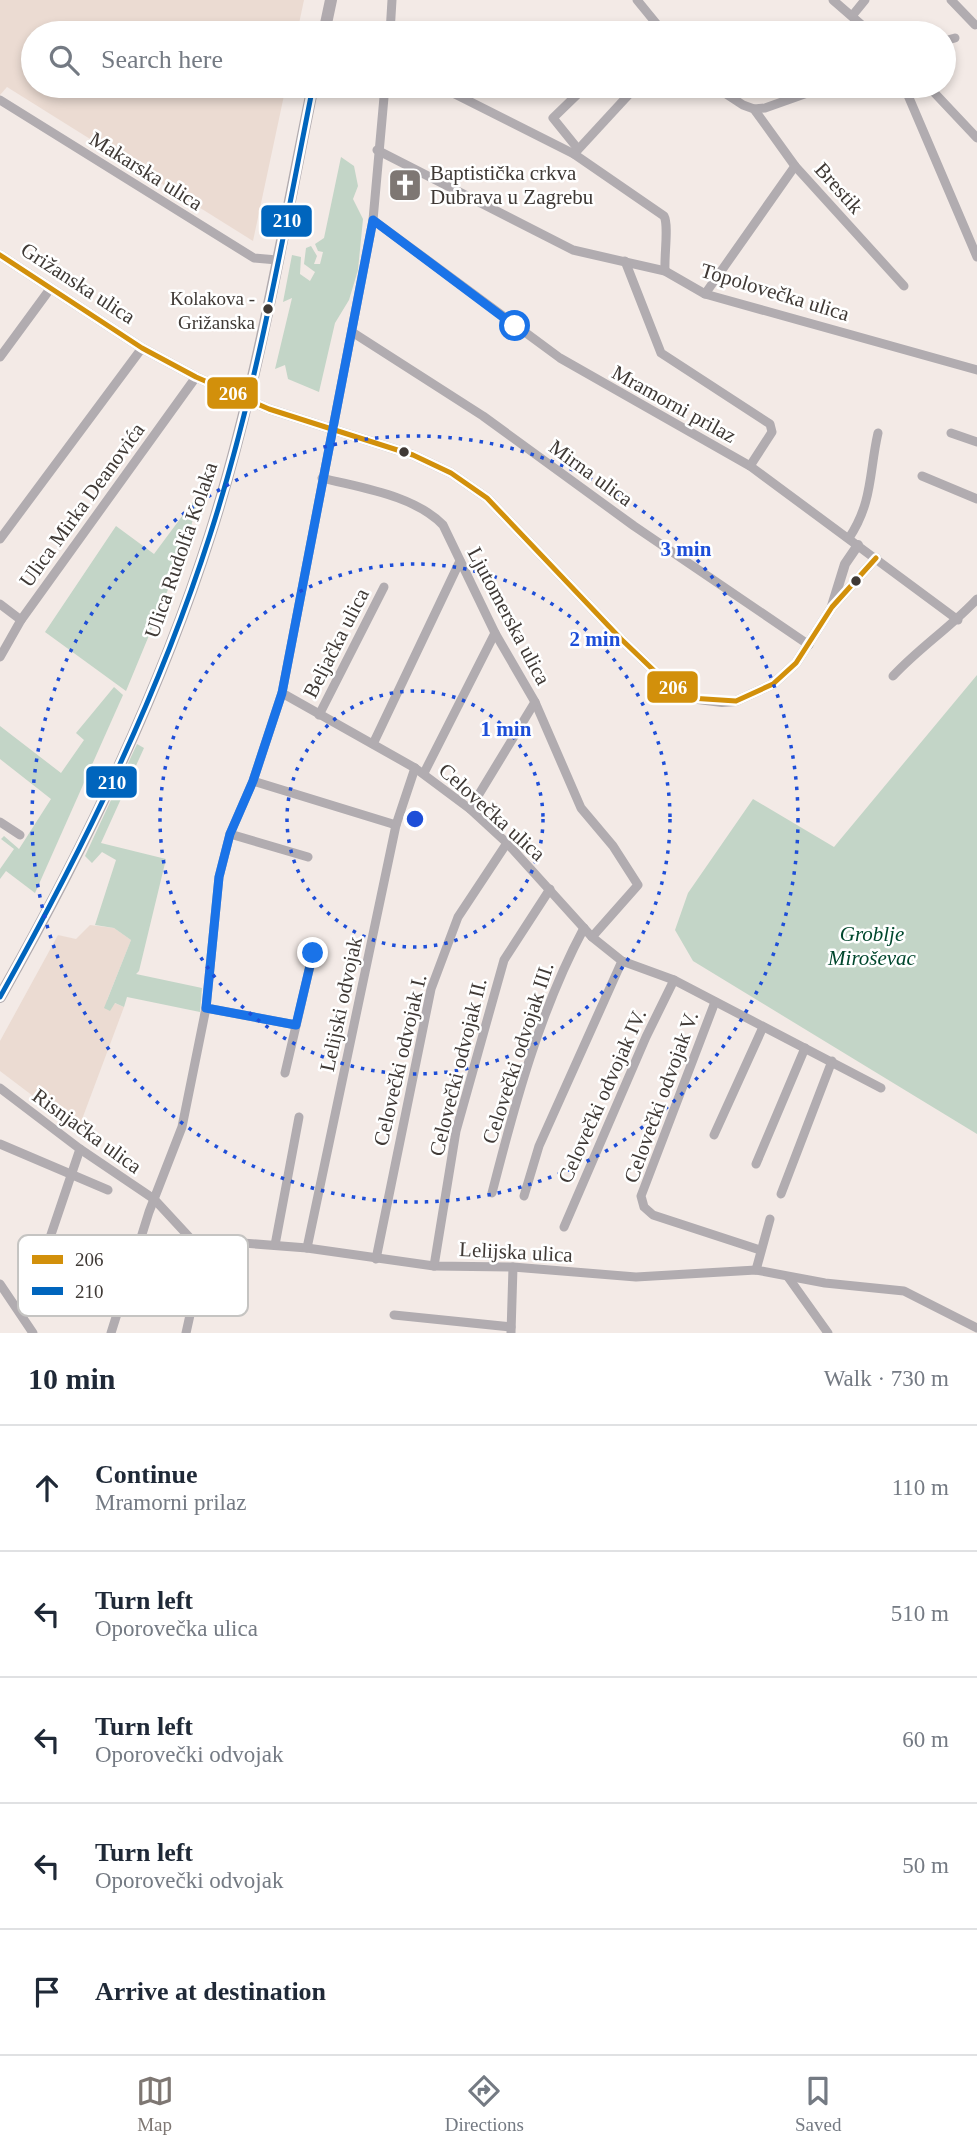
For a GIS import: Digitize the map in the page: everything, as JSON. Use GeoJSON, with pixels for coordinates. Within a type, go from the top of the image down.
{"type":"FeatureCollection","features":[{"type":"Feature","properties":{"kind":"main road"},"geometry":{"type":"LineString","coordinates":[[327,21],[331,0]]}},
{"type":"Feature","properties":{"kind":"main road","name":"Ulica Rudolfa Kolaka"},"geometry":{"type":"LineString","coordinates":[[0,997],[51,905],[146,704],[210,536],[248,399],[311,98]]}},
{"type":"Feature","properties":{"kind":"street"},"geometry":{"type":"LineString","coordinates":[[391,21],[392,0]]}},
{"type":"Feature","properties":{"kind":"street"},"geometry":{"type":"LineString","coordinates":[[637,0],[654,21]]}},
{"type":"Feature","properties":{"kind":"street"},"geometry":{"type":"LineString","coordinates":[[833,0],[858,21]]}},
{"type":"Feature","properties":{"kind":"street"},"geometry":{"type":"LineString","coordinates":[[852,16],[865,0]]}},
{"type":"Feature","properties":{"kind":"street"},"geometry":{"type":"LineString","coordinates":[[951,0],[975,25]]}},
{"type":"Feature","properties":{"kind":"street"},"geometry":{"type":"LineString","coordinates":[[142,1235],[154,1199],[170,1166],[182,1127],[206,1008],[217,890],[230,834],[253,781],[282,693],[373,220],[384,98]]}},
{"type":"Feature","properties":{"kind":"street"},"geometry":{"type":"LineString","coordinates":[[464,98],[576,152],[664,216],[668,228],[663,250],[665,271]]}},
{"type":"Feature","properties":{"kind":"street"},"geometry":{"type":"LineString","coordinates":[[574,98],[553,118],[576,152]]}},
{"type":"Feature","properties":{"kind":"street"},"geometry":{"type":"LineString","coordinates":[[576,152],[628,98]]}},
{"type":"Feature","properties":{"kind":"street","name":"Brestik"},"geometry":{"type":"LineString","coordinates":[[733,98],[754,109],[796,166],[904,286]]}},
{"type":"Feature","properties":{"kind":"street"},"geometry":{"type":"LineString","coordinates":[[754,109],[793,98]]}},
{"type":"Feature","properties":{"kind":"street"},"geometry":{"type":"LineString","coordinates":[[909,98],[977,257]]}},
{"type":"Feature","properties":{"kind":"street"},"geometry":{"type":"LineString","coordinates":[[939,98],[977,138]]}},
{"type":"Feature","properties":{"kind":"street","name":"Makarska ulica"},"geometry":{"type":"LineString","coordinates":[[0,100],[254,258],[277,260]]}},
{"type":"Feature","properties":{"kind":"street","name":"Topolovečka ulica"},"geometry":{"type":"LineString","coordinates":[[377,150],[573,250],[665,271],[705,294],[977,370]]}},
{"type":"Feature","properties":{"kind":"street"},"geometry":{"type":"LineString","coordinates":[[705,294],[796,166]]}},
{"type":"Feature","properties":{"kind":"street","name":"Mramorni prilaz"},"geometry":{"type":"LineString","coordinates":[[373,220],[560,358],[750,466],[958,620]]}},
{"type":"Feature","properties":{"kind":"street","name":"Grižanska ulica"},"geometry":{"type":"LineString","coordinates":[[0,255],[142,348],[196,377],[331,430],[414,455],[471,486],[487,498],[621,639],[667,683],[690,698],[722,702],[762,691],[782,677],[808,645],[832,607]]}},
{"type":"Feature","properties":{"kind":"street"},"geometry":{"type":"LineString","coordinates":[[625,261],[661,353],[770,424],[772,432],[750,466]]}},
{"type":"Feature","properties":{"kind":"street"},"geometry":{"type":"LineString","coordinates":[[0,357],[51,289]]}},
{"type":"Feature","properties":{"kind":"street","name":"Mirna ulica"},"geometry":{"type":"LineString","coordinates":[[352,332],[483,416],[634,526],[808,645]]}},
{"type":"Feature","properties":{"kind":"street"},"geometry":{"type":"LineString","coordinates":[[0,539],[142,348]]}},
{"type":"Feature","properties":{"kind":"street","name":"Ulica Mirka Deanovića"},"geometry":{"type":"LineString","coordinates":[[0,657],[21,620],[196,377]]}},
{"type":"Feature","properties":{"kind":"street"},"geometry":{"type":"LineString","coordinates":[[832,607],[873,480],[871,465],[878,433]]}},
{"type":"Feature","properties":{"kind":"street"},"geometry":{"type":"LineString","coordinates":[[951,433],[977,442]]}},
{"type":"Feature","properties":{"kind":"street"},"geometry":{"type":"LineString","coordinates":[[922,476],[977,499]]}},
{"type":"Feature","properties":{"kind":"street","name":"Ljutomerska ulica"},"geometry":{"type":"LineString","coordinates":[[322,478],[378,492],[430,511],[443,525],[495,633],[535,702],[581,808],[613,846],[638,885],[592,937]]}},
{"type":"Feature","properties":{"kind":"street"},"geometry":{"type":"LineString","coordinates":[[832,607],[876,558]]}},
{"type":"Feature","properties":{"kind":"street"},"geometry":{"type":"LineString","coordinates":[[373,744],[460,561]]}},
{"type":"Feature","properties":{"kind":"street","name":"Beljačka ulica"},"geometry":{"type":"LineString","coordinates":[[319,715],[384,587]]}},
{"type":"Feature","properties":{"kind":"street"},"geometry":{"type":"LineString","coordinates":[[894,676],[930,639],[958,620],[977,599]]}},
{"type":"Feature","properties":{"kind":"street"},"geometry":{"type":"LineString","coordinates":[[0,604],[21,620]]}},
{"type":"Feature","properties":{"kind":"street","name":"Lelijski odvojak"},"geometry":{"type":"LineString","coordinates":[[307,1248],[396,825],[420,771],[495,633]]}},
{"type":"Feature","properties":{"kind":"street","name":"Celovečka ulica"},"geometry":{"type":"LineString","coordinates":[[282,693],[420,771],[470,809],[507,843],[592,937],[622,961],[674,980],[881,1088]]}},
{"type":"Feature","properties":{"kind":"street"},"geometry":{"type":"LineString","coordinates":[[470,809],[535,702]]}},
{"type":"Feature","properties":{"kind":"street"},"geometry":{"type":"LineString","coordinates":[[253,781],[396,825]]}},
{"type":"Feature","properties":{"kind":"street"},"geometry":{"type":"LineString","coordinates":[[0,822],[20,835]]}},
{"type":"Feature","properties":{"kind":"street"},"geometry":{"type":"LineString","coordinates":[[230,834],[308,857]]}},
{"type":"Feature","properties":{"kind":"street","name":"Celovečki odvojak I."},"geometry":{"type":"LineString","coordinates":[[376,1259],[431,989],[458,917],[507,843]]}},
{"type":"Feature","properties":{"kind":"street","name":"Celovečki odvojak II."},"geometry":{"type":"LineString","coordinates":[[434,1266],[456,1132],[504,960],[550,889]]}},
{"type":"Feature","properties":{"kind":"street","name":"Celovečki odvojak III."},"geometry":{"type":"LineString","coordinates":[[492,1193],[531,1057],[564,966],[584,928]]}},
{"type":"Feature","properties":{"kind":"street"},"geometry":{"type":"LineString","coordinates":[[285,1073],[313,953]]}},
{"type":"Feature","properties":{"kind":"street"},"geometry":{"type":"LineString","coordinates":[[524,1196],[539,1146],[622,961]]}},
{"type":"Feature","properties":{"kind":"street","name":"Celovečki odvojak IV."},"geometry":{"type":"LineString","coordinates":[[564,1227],[646,1037],[674,980]]}},
{"type":"Feature","properties":{"kind":"street","name":"Celovečki odvojak V."},"geometry":{"type":"LineString","coordinates":[[715,1002],[642,1196],[644,1207],[653,1214],[760,1250]]}},
{"type":"Feature","properties":{"kind":"street"},"geometry":{"type":"LineString","coordinates":[[206,1008],[296,1025]]}},
{"type":"Feature","properties":{"kind":"street"},"geometry":{"type":"LineString","coordinates":[[714,1135],[763,1027]]}},
{"type":"Feature","properties":{"kind":"street"},"geometry":{"type":"LineString","coordinates":[[756,1164],[806,1048]]}},
{"type":"Feature","properties":{"kind":"street"},"geometry":{"type":"LineString","coordinates":[[781,1194],[832,1061]]}},
{"type":"Feature","properties":{"kind":"street","name":"Risnjačka ulica"},"geometry":{"type":"LineString","coordinates":[[0,1088],[80,1149],[154,1199]]}},
{"type":"Feature","properties":{"kind":"street"},"geometry":{"type":"LineString","coordinates":[[275,1245],[299,1117]]}},
{"type":"Feature","properties":{"kind":"street","name":"Risnjačka ulica"},"geometry":{"type":"LineString","coordinates":[[0,1144],[108,1190]]}},
{"type":"Feature","properties":{"kind":"street"},"geometry":{"type":"LineString","coordinates":[[50,1235],[80,1149]]}},
{"type":"Feature","properties":{"kind":"street"},"geometry":{"type":"LineString","coordinates":[[154,1199],[187,1235]]}},
{"type":"Feature","properties":{"kind":"street"},"geometry":{"type":"LineString","coordinates":[[756,1270],[770,1219]]}},
{"type":"Feature","properties":{"kind":"street","name":"Lelijska ulica"},"geometry":{"type":"LineString","coordinates":[[248,1243],[307,1248],[434,1266],[513,1267],[636,1277],[756,1270],[788,1277],[904,1291],[977,1328]]}},
{"type":"Feature","properties":{"kind":"street"},"geometry":{"type":"LineString","coordinates":[[394,1315],[511,1330],[513,1267]]}},
{"type":"Feature","properties":{"kind":"street"},"geometry":{"type":"LineString","coordinates":[[788,1277],[828,1333]]}},
{"type":"Feature","properties":{"kind":"street"},"geometry":{"type":"LineString","coordinates":[[0,1284],[18,1311]]}},
{"type":"Feature","properties":{"kind":"street"},"geometry":{"type":"LineString","coordinates":[[22,1316],[33,1333]]}},
{"type":"Feature","properties":{"kind":"street"},"geometry":{"type":"LineString","coordinates":[[111,1333],[116,1316]]}},
{"type":"Feature","properties":{"kind":"shaded area"},"geometry":{"type":"Polygon","coordinates":[[[0,0],[304,0],[300,21],[21,21],[21,96],[7,87],[0,95],[0,0]]]}},
{"type":"Feature","properties":{"kind":"shaded area"},"geometry":{"type":"Polygon","coordinates":[[[25,98],[283,98],[253,241],[25,98]]]}},
{"type":"Feature","properties":{"kind":"shaded area"},"geometry":{"type":"Polygon","coordinates":[[[90,925],[114,928],[131,940],[107,1000],[124,1007],[78,1130],[0,1071],[0,1041],[58,935],[76,939],[90,925]]]}},
{"type":"Feature","properties":{"kind":"green space"},"geometry":{"type":"Polygon","coordinates":[[[341,157],[354,166],[358,186],[353,199],[363,219],[358,270],[349,300],[335,323],[319,392],[288,379],[285,365],[275,369],[292,298],[283,302],[292,255],[301,257],[300,274],[310,281],[315,272],[304,264],[306,248],[311,246],[317,256],[314,264],[320,264],[323,252],[318,251],[315,244],[324,238],[341,157]]]}},
{"type":"Feature","properties":{"kind":"green space"},"geometry":{"type":"Polygon","coordinates":[[[200,492],[186,546],[126,691],[45,632],[116,526],[154,554],[200,492]]]}},
{"type":"Feature","properties":{"kind":"green space","name":"Groblje Miroševac"},"geometry":{"type":"Polygon","coordinates":[[[977,675],[977,1134],[693,961],[675,930],[688,893],[753,799],[834,847],[977,675]]]}},
{"type":"Feature","properties":{"kind":"green space"},"geometry":{"type":"Polygon","coordinates":[[[114,687],[123,695],[35,893],[6,871],[0,879],[0,869],[14,849],[1,839],[4,836],[19,849],[51,799],[0,759],[0,726],[61,773],[84,740],[76,733],[114,687]]]}},
{"type":"Feature","properties":{"kind":"green space"},"geometry":{"type":"Polygon","coordinates":[[[137,744],[144,748],[101,843],[166,859],[139,971],[136,974],[202,988],[200,1012],[127,997],[124,1007],[115,1003],[110,1011],[104,1008],[131,940],[114,928],[95,925],[116,860],[102,852],[92,863],[85,856],[137,744]]]}},
{"type":"Feature","properties":{"kind":"transit line","name":"210"},"geometry":{"type":"LineString","coordinates":[[0,997],[61,885],[117,771],[167,655],[210,535],[227,480],[255,368],[311,98]]}},
{"type":"Feature","properties":{"kind":"transit line","name":"206"},"geometry":{"type":"LineString","coordinates":[[0,255],[142,348],[196,377],[269,409],[413,455],[451,473],[487,498],[621,639],[667,683],[690,698],[736,701],[773,684],[796,663],[832,607],[876,558]]}},
{"type":"Feature","properties":{"kind":"place","name":"Baptistička crkva Dubrava u Zagrebu"},"geometry":{"type":"Point","coordinates":[405,185]}},
{"type":"Feature","properties":{"kind":"place","name":"Kolakova - Grižanska"},"geometry":{"type":"Point","coordinates":[268,309]}},
{"type":"Feature","properties":{"kind":"route"},"geometry":{"type":"LineString","coordinates":[[313,953],[296,1025],[206,1008],[219,877],[230,834],[253,781],[282,693],[333,416],[373,220],[515,326]]}}]}
